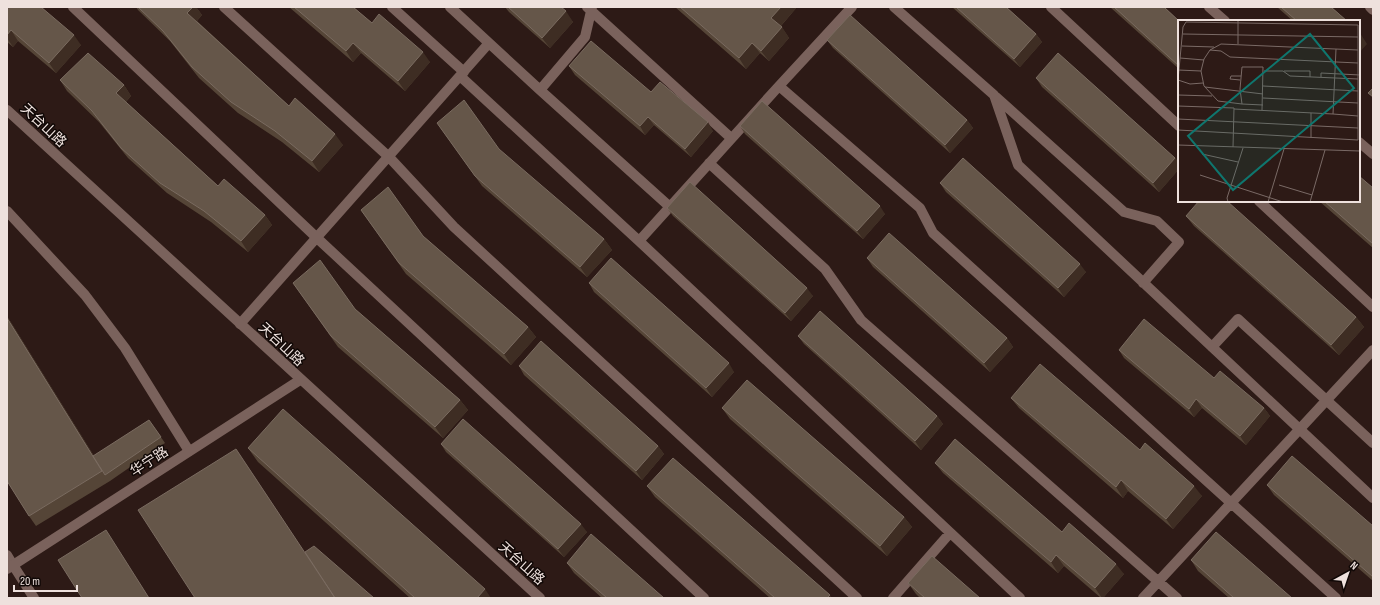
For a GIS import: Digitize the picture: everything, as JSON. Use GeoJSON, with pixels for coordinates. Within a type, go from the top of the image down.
{"type":"FeatureCollection","features":[{"type":"Feature","properties":{"kind":"street"},"geometry":{"type":"LineString","coordinates":[[73,7],[316,238],[704,598]]}},
{"type":"Feature","properties":{"kind":"street"},"geometry":{"type":"LineString","coordinates":[[224,7],[388,157],[454,227],[857,598]]}},
{"type":"Feature","properties":{"kind":"street"},"geometry":{"type":"LineString","coordinates":[[392,7],[1020,598]]}},
{"type":"Feature","properties":{"kind":"street"},"geometry":{"type":"LineString","coordinates":[[450,7],[670,207]]}},
{"type":"Feature","properties":{"kind":"street"},"geometry":{"type":"LineString","coordinates":[[640,241],[708,163],[852,7]]}},
{"type":"Feature","properties":{"kind":"street"},"geometry":{"type":"LineString","coordinates":[[894,7],[1124,212],[1157,221],[1179,242],[1143,283]]}},
{"type":"Feature","properties":{"kind":"street"},"geometry":{"type":"LineString","coordinates":[[1051,7],[1178,125]]}},
{"type":"Feature","properties":{"kind":"street"},"geometry":{"type":"LineString","coordinates":[[1209,7],[1224,20]]}},
{"type":"Feature","properties":{"kind":"street"},"geometry":{"type":"LineString","coordinates":[[1370,7],[1373,10]]}},
{"type":"Feature","properties":{"kind":"street"},"geometry":{"type":"LineString","coordinates":[[540,90],[585,37],[590,8]]}},
{"type":"Feature","properties":{"kind":"street"},"geometry":{"type":"LineString","coordinates":[[590,8],[731,138]]}},
{"type":"Feature","properties":{"kind":"street"},"geometry":{"type":"LineString","coordinates":[[240,324],[489,43]]}},
{"type":"Feature","properties":{"kind":"street"},"geometry":{"type":"LineString","coordinates":[[778,86],[920,208],[932,233],[1336,598]]}},
{"type":"Feature","properties":{"kind":"street"},"geometry":{"type":"LineString","coordinates":[[994,96],[1018,165],[1373,498]]}},
{"type":"Feature","properties":{"kind":"street","name":"天台山路"},"geometry":{"type":"LineString","coordinates":[[7,110],[300,380],[540,598]]}},
{"type":"Feature","properties":{"kind":"street"},"geometry":{"type":"LineString","coordinates":[[1360,143],[1373,154]]}},
{"type":"Feature","properties":{"kind":"street"},"geometry":{"type":"LineString","coordinates":[[708,163],[825,270],[861,320],[1177,598]]}},
{"type":"Feature","properties":{"kind":"street"},"geometry":{"type":"LineString","coordinates":[[1260,202],[1373,307]]}},
{"type":"Feature","properties":{"kind":"street"},"geometry":{"type":"LineString","coordinates":[[7,211],[85,295],[121,342],[189,451]]}},
{"type":"Feature","properties":{"kind":"street"},"geometry":{"type":"LineString","coordinates":[[1212,348],[1238,319],[1373,443]]}},
{"type":"Feature","properties":{"kind":"street"},"geometry":{"type":"LineString","coordinates":[[1143,598],[1373,350]]}},
{"type":"Feature","properties":{"kind":"street","name":"华宁路"},"geometry":{"type":"LineString","coordinates":[[10,567],[300,380]]}},
{"type":"Feature","properties":{"kind":"street"},"geometry":{"type":"LineString","coordinates":[[893,598],[950,533]]}},
{"type":"Feature","properties":{"kind":"street"},"geometry":{"type":"LineString","coordinates":[[7,555],[10,567],[34,598]]}},
{"type":"Feature","properties":{"kind":"building"},"geometry":{"type":"Polygon","coordinates":[[[7,7],[41,7],[74,35],[49,63],[11,30],[7,35],[7,7]]]}},
{"type":"Feature","properties":{"kind":"building"},"geometry":{"type":"Polygon","coordinates":[[[138,7],[193,7],[187,13],[289,106],[295,98],[335,134],[312,161],[275,131],[231,102],[192,67],[163,31],[138,7]]]}},
{"type":"Feature","properties":{"kind":"building"},"geometry":{"type":"Polygon","coordinates":[[[294,7],[353,7],[372,23],[379,14],[423,52],[398,81],[353,43],[346,51],[294,7]]]}},
{"type":"Feature","properties":{"kind":"building"},"geometry":{"type":"Polygon","coordinates":[[[508,7],[561,7],[566,11],[542,38],[508,7]]]}},
{"type":"Feature","properties":{"kind":"building"},"geometry":{"type":"Polygon","coordinates":[[[680,7],[781,7],[771,18],[782,27],[761,51],[752,43],[739,58],[680,7]]]}},
{"type":"Feature","properties":{"kind":"building"},"geometry":{"type":"Polygon","coordinates":[[[956,7],[1006,7],[1036,34],[1014,59],[956,7]]]}},
{"type":"Feature","properties":{"kind":"building"},"geometry":{"type":"Polygon","coordinates":[[[1114,7],[1164,7],[1178,20],[1178,65],[1114,7]]]}},
{"type":"Feature","properties":{"kind":"building"},"geometry":{"type":"Polygon","coordinates":[[[1281,7],[1331,7],[1346,20],[1296,20],[1281,7]]]}},
{"type":"Feature","properties":{"kind":"building"},"geometry":{"type":"Polygon","coordinates":[[[850,15],[967,120],[945,145],[827,40],[850,15]]]}},
{"type":"Feature","properties":{"kind":"building"},"geometry":{"type":"Polygon","coordinates":[[[591,41],[651,92],[660,82],[708,122],[685,149],[648,117],[640,126],[569,66],[591,41]]]}},
{"type":"Feature","properties":{"kind":"building"},"geometry":{"type":"Polygon","coordinates":[[[88,53],[124,85],[116,93],[218,186],[224,179],[265,215],[241,241],[204,211],[160,183],[121,148],[92,111],[60,80],[88,53]]]}},
{"type":"Feature","properties":{"kind":"building"},"geometry":{"type":"Polygon","coordinates":[[[1058,53],[1175,158],[1153,183],[1036,78],[1058,53]]]}},
{"type":"Feature","properties":{"kind":"building"},"geometry":{"type":"Polygon","coordinates":[[[1373,88],[1373,97],[1368,93],[1373,88]]]}},
{"type":"Feature","properties":{"kind":"building"},"geometry":{"type":"Polygon","coordinates":[[[464,100],[499,149],[604,239],[580,267],[475,176],[437,123],[464,100]]]}},
{"type":"Feature","properties":{"kind":"building"},"geometry":{"type":"Polygon","coordinates":[[[762,101],[880,206],[857,231],[740,126],[762,101]]]}},
{"type":"Feature","properties":{"kind":"building"},"geometry":{"type":"Polygon","coordinates":[[[963,158],[1080,264],[1058,288],[940,183],[963,158]]]}},
{"type":"Feature","properties":{"kind":"building"},"geometry":{"type":"Polygon","coordinates":[[[1360,177],[1373,188],[1373,244],[1325,202],[1360,202],[1360,177]]]}},
{"type":"Feature","properties":{"kind":"building"},"geometry":{"type":"Polygon","coordinates":[[[690,182],[807,288],[785,313],[667,208],[690,182]]]}},
{"type":"Feature","properties":{"kind":"building"},"geometry":{"type":"Polygon","coordinates":[[[388,187],[423,236],[528,327],[504,354],[399,263],[361,210],[388,187]]]}},
{"type":"Feature","properties":{"kind":"building"},"geometry":{"type":"Polygon","coordinates":[[[1198,202],[1228,202],[1356,317],[1331,345],[1186,216],[1198,202]]]}},
{"type":"Feature","properties":{"kind":"building"},"geometry":{"type":"Polygon","coordinates":[[[889,233],[1007,338],[984,363],[867,258],[889,233]]]}},
{"type":"Feature","properties":{"kind":"building"},"geometry":{"type":"Polygon","coordinates":[[[611,258],[729,363],[706,388],[589,283],[611,258]]]}},
{"type":"Feature","properties":{"kind":"building"},"geometry":{"type":"Polygon","coordinates":[[[320,260],[355,309],[460,400],[435,427],[331,336],[293,283],[320,260]]]}},
{"type":"Feature","properties":{"kind":"building"},"geometry":{"type":"Polygon","coordinates":[[[820,311],[937,416],[915,441],[798,336],[820,311]]]}},
{"type":"Feature","properties":{"kind":"building"},"geometry":{"type":"Polygon","coordinates":[[[7,318],[102,471],[29,516],[7,481],[7,318]]]}},
{"type":"Feature","properties":{"kind":"building"},"geometry":{"type":"Polygon","coordinates":[[[1144,319],[1214,378],[1220,371],[1264,408],[1240,436],[1196,399],[1189,409],[1119,350],[1144,319]]]}},
{"type":"Feature","properties":{"kind":"building"},"geometry":{"type":"Polygon","coordinates":[[[541,341],[658,446],[636,471],[519,366],[541,341]]]}},
{"type":"Feature","properties":{"kind":"building"},"geometry":{"type":"Polygon","coordinates":[[[1040,364],[1140,450],[1145,443],[1194,486],[1166,519],[1121,480],[1116,487],[1011,398],[1040,364]]]}},
{"type":"Feature","properties":{"kind":"building"},"geometry":{"type":"Polygon","coordinates":[[[747,380],[904,517],[880,546],[722,408],[747,380]]]}},
{"type":"Feature","properties":{"kind":"building"},"geometry":{"type":"Polygon","coordinates":[[[283,409],[485,589],[477,598],[415,598],[248,448],[283,409]]]}},
{"type":"Feature","properties":{"kind":"building"},"geometry":{"type":"Polygon","coordinates":[[[463,419],[581,524],[558,549],[441,444],[463,419]]]}},
{"type":"Feature","properties":{"kind":"building"},"geometry":{"type":"Polygon","coordinates":[[[149,420],[161,437],[105,475],[93,456],[149,420]]]}},
{"type":"Feature","properties":{"kind":"building"},"geometry":{"type":"Polygon","coordinates":[[[955,439],[1062,532],[1069,523],[1116,564],[1095,588],[1056,555],[1051,562],[935,463],[955,439]]]}},
{"type":"Feature","properties":{"kind":"building"},"geometry":{"type":"Polygon","coordinates":[[[236,449],[335,598],[195,598],[138,510],[236,449]]]}},
{"type":"Feature","properties":{"kind":"building"},"geometry":{"type":"Polygon","coordinates":[[[1292,456],[1373,526],[1373,577],[1267,485],[1292,456]]]}},
{"type":"Feature","properties":{"kind":"building"},"geometry":{"type":"Polygon","coordinates":[[[673,458],[830,595],[827,598],[775,598],[647,486],[673,458]]]}},
{"type":"Feature","properties":{"kind":"building"},"geometry":{"type":"Polygon","coordinates":[[[106,530],[149,598],[82,598],[58,560],[106,530]]]}},
{"type":"Feature","properties":{"kind":"building"},"geometry":{"type":"Polygon","coordinates":[[[1216,532],[1292,598],[1234,598],[1191,560],[1216,532]]]}},
{"type":"Feature","properties":{"kind":"building"},"geometry":{"type":"Polygon","coordinates":[[[591,534],[664,598],[607,598],[567,563],[591,534]]]}},
{"type":"Feature","properties":{"kind":"building"},"geometry":{"type":"Polygon","coordinates":[[[314,546],[374,598],[335,598],[305,552],[314,546]]]}},
{"type":"Feature","properties":{"kind":"building"},"geometry":{"type":"Polygon","coordinates":[[[932,556],[980,598],[925,598],[908,583],[932,556]]]}}]}
